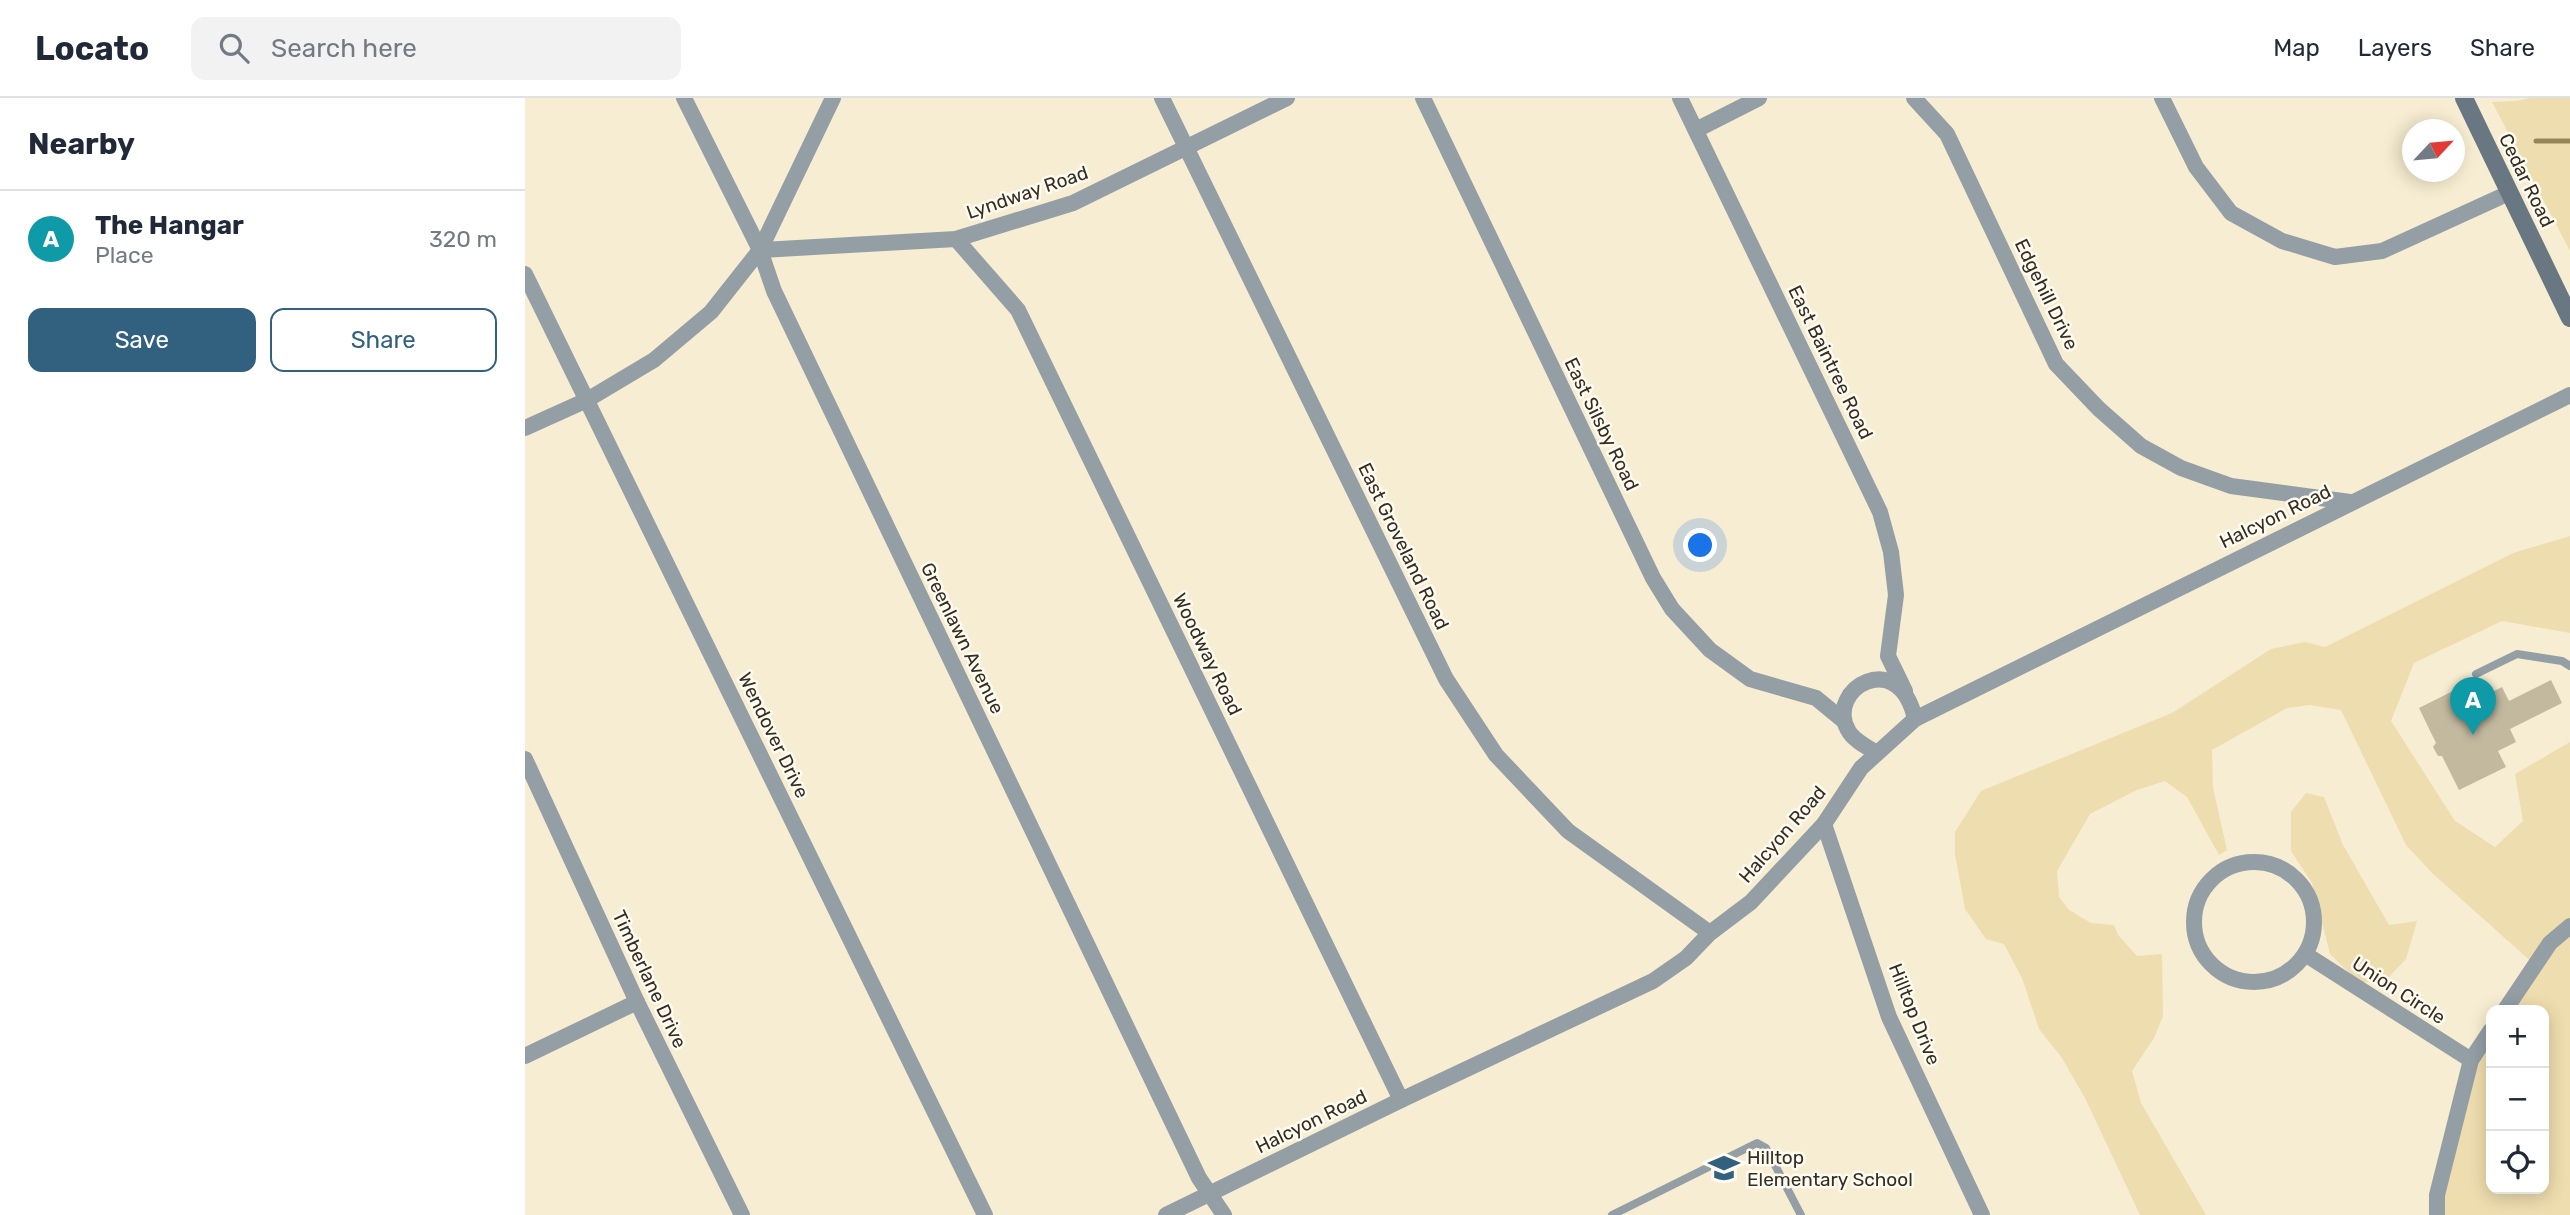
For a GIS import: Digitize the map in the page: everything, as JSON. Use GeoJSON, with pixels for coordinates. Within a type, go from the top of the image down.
{"type":"FeatureCollection","features":[{"type":"Feature","properties":{"kind":"main road","name":"Cedar Road"},"geometry":{"type":"LineString","coordinates":[[2468,99],[2509,193],[2570,317]]}},
{"type":"Feature","properties":{"kind":"street","name":"Greenlawn Avenue"},"geometry":{"type":"LineString","coordinates":[[684,98],[760,250],[774,291],[1199,1178],[1224,1215]]}},
{"type":"Feature","properties":{"kind":"street"},"geometry":{"type":"LineString","coordinates":[[525,428],[587,400],[654,360],[711,312],[760,250],[834,98]]}},
{"type":"Feature","properties":{"kind":"street","name":"East Groveland Road"},"geometry":{"type":"LineString","coordinates":[[1162,98],[1446,679],[1496,755],[1568,831],[1710,933]]}},
{"type":"Feature","properties":{"kind":"street","name":"Lyndway Road"},"geometry":{"type":"LineString","coordinates":[[760,250],[956,239],[1073,203],[1287,98]]}},
{"type":"Feature","properties":{"kind":"street","name":"East Silsby Road"},"geometry":{"type":"LineString","coordinates":[[1423,98],[1653,578],[1672,609],[1710,650],[1751,679],[1816,698],[1844,721]]}},
{"type":"Feature","properties":{"kind":"street","name":"East Baintree Road"},"geometry":{"type":"LineString","coordinates":[[1680,98],[1880,512],[1891,552],[1896,595],[1888,656]]}},
{"type":"Feature","properties":{"kind":"street"},"geometry":{"type":"LineString","coordinates":[[1696,130],[1759,98]]}},
{"type":"Feature","properties":{"kind":"street","name":"Edgehill Drive"},"geometry":{"type":"LineString","coordinates":[[1914,98],[1947,134],[2056,364],[2099,409],[2141,446],[2181,468],[2231,486],[2350,502]]}},
{"type":"Feature","properties":{"kind":"street"},"geometry":{"type":"LineString","coordinates":[[2162,98],[2196,167],[2231,213],[2282,241],[2335,257],[2382,251],[2509,193]]}},
{"type":"Feature","properties":{"kind":"street","name":"Woodway Road"},"geometry":{"type":"LineString","coordinates":[[956,239],[1018,310],[1401,1100]]}},
{"type":"Feature","properties":{"kind":"street","name":"Wendover Drive"},"geometry":{"type":"LineString","coordinates":[[525,274],[985,1215]]}},
{"type":"Feature","properties":{"kind":"street","name":"Halcyon Road"},"geometry":{"type":"LineString","coordinates":[[1166,1215],[1653,981],[1686,958],[1710,933],[1751,902],[1824,824],[1861,768],[1915,719],[2570,395]]}},
{"type":"Feature","properties":{"kind":"street"},"geometry":{"type":"LineString","coordinates":[[1877,753],[1848,732],[1844,709],[1847,698],[1888,656],[1911,701],[1915,719]]}},
{"type":"Feature","properties":{"kind":"street"},"geometry":{"type":"LineString","coordinates":[[1859,686],[1874,679],[1886,680],[1905,691]]}},
{"type":"Feature","properties":{"kind":"street","name":"East Silsby Road"},"geometry":{"type":"LineString","coordinates":[[1816,698],[1859,686]]}},
{"type":"Feature","properties":{"kind":"street","name":"Timberlane Drive"},"geometry":{"type":"LineString","coordinates":[[525,759],[636,1002],[741,1215]]}},
{"type":"Feature","properties":{"kind":"street","name":"Hilltop Drive"},"geometry":{"type":"LineString","coordinates":[[1824,824],[1889,1017],[1979,1214]]}},
{"type":"Feature","properties":{"kind":"street"},"geometry":{"type":"LineString","coordinates":[[2247,862],[2269,863],[2284,870],[2303,888],[2314,914],[2313,934],[2305,954],[2285,973],[2260,982],[2244,981],[2225,974],[2208,960],[2197,939],[2195,909],[2205,887],[2230,866],[2247,862]]}},
{"type":"Feature","properties":{"kind":"street"},"geometry":{"type":"LineString","coordinates":[[2508,1005],[2550,943],[2570,926]]}},
{"type":"Feature","properties":{"kind":"street","name":"Union Circle"},"geometry":{"type":"LineString","coordinates":[[2305,954],[2471,1060]]}},
{"type":"Feature","properties":{"kind":"street"},"geometry":{"type":"LineString","coordinates":[[525,1056],[636,1002]]}},
{"type":"Feature","properties":{"kind":"street"},"geometry":{"type":"LineString","coordinates":[[2437,1215],[2437,1195],[2471,1060],[2486,1038]]}},
{"type":"Feature","properties":{"kind":"lane"},"geometry":{"type":"LineString","coordinates":[[2476,674],[2517,654],[2562,661],[2570,666]]}},
{"type":"Feature","properties":{"kind":"lane"},"geometry":{"type":"LineString","coordinates":[[1612,1215],[1757,1143],[1766,1148],[1801,1215]]}},
{"type":"Feature","properties":{"kind":"shaded area"},"geometry":{"type":"Polygon","coordinates":[[[2570,98],[2570,251],[2492,102],[2570,98]]]}},
{"type":"Feature","properties":{"kind":"shaded area"},"geometry":{"type":"Polygon","coordinates":[[[2570,536],[2570,633],[2502,621],[2414,663],[2391,721],[2455,821],[2495,847],[2523,821],[2515,774],[2570,742],[2570,1215],[2437,1215],[2471,1060],[2486,1038],[2486,1194],[2549,1194],[2549,1005],[2508,1005],[2535,965],[2432,873],[2406,845],[2341,710],[2310,705],[2287,708],[2212,750],[2213,788],[2227,850],[2219,855],[2187,797],[2165,781],[2137,790],[2090,814],[2057,871],[2059,897],[2069,910],[2091,923],[2114,925],[2118,935],[2137,956],[2162,954],[2163,1016],[2154,1038],[2132,1071],[2141,1103],[2206,1215],[2140,1215],[2085,1098],[2062,1058],[2039,1029],[2022,978],[2004,944],[1986,939],[1965,909],[1955,854],[1955,832],[1981,791],[2172,713],[2271,649],[2305,642],[2325,647],[2513,553],[2570,536]]]}},
{"type":"Feature","properties":{"kind":"shaded area"},"geometry":{"type":"Polygon","coordinates":[[[2306,793],[2324,797],[2343,845],[2389,925],[2417,921],[2406,959],[2384,982],[2359,982],[2330,954],[2312,883],[2291,851],[2291,812],[2306,793]]]}},
{"type":"Feature","properties":{"kind":"building"},"geometry":{"type":"Polygon","coordinates":[[[2551,680],[2562,703],[2510,729],[2516,742],[2498,751],[2506,767],[2459,790],[2442,756],[2438,756],[2433,747],[2436,743],[2419,708],[2459,688],[2467,705],[2502,687],[2509,701],[2551,680]]]}},
{"type":"Feature","properties":{"kind":"waterway"},"geometry":{"type":"LineString","coordinates":[[2536,141],[2570,141]]}},
{"type":"Feature","properties":{"kind":"place","name":"The Hangar"},"geometry":{"type":"Point","coordinates":[2473,735]}},
{"type":"Feature","properties":{"kind":"place","name":"Hilltop Elementary School"},"geometry":{"type":"Point","coordinates":[1724,1168]}}]}
